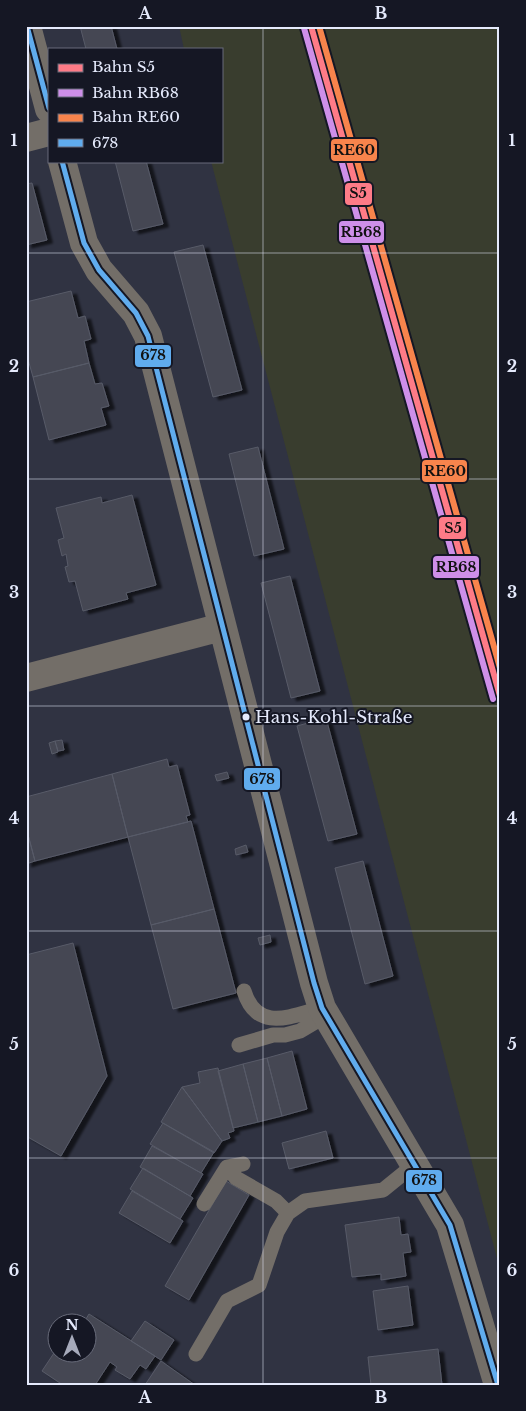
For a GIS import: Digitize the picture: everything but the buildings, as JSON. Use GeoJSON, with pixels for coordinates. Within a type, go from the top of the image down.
{"type":"FeatureCollection","features":[{"type":"Feature","properties":{"kind":"street"},"geometry":{"type":"LineString","coordinates":[[27,26],[48,105]]}},
{"type":"Feature","properties":{"kind":"street"},"geometry":{"type":"LineString","coordinates":[[26,138],[48,132]]}},
{"type":"Feature","properties":{"kind":"street"},"geometry":{"type":"LineString","coordinates":[[62,162],[87,250],[99,270],[136,312],[148,336],[314,983],[324,1012],[450,1224],[498,1385]]}},
{"type":"Feature","properties":{"kind":"street"},"geometry":{"type":"LineString","coordinates":[[26,678],[222,627]]}},
{"type":"Feature","properties":{"kind":"lane"},"geometry":{"type":"LineString","coordinates":[[244,991],[247,1000],[255,1012],[268,1019],[282,1019],[324,1012]]}},
{"type":"Feature","properties":{"kind":"lane"},"geometry":{"type":"LineString","coordinates":[[238,1045],[300,1031],[324,1012]]}},
{"type":"Feature","properties":{"kind":"lane"},"geometry":{"type":"LineString","coordinates":[[204,1204],[227,1167],[243,1164]]}},
{"type":"Feature","properties":{"kind":"lane"},"geometry":{"type":"LineString","coordinates":[[196,1354],[227,1301],[259,1285],[277,1232],[288,1213],[305,1201],[383,1190],[415,1164]]}},
{"type":"Feature","properties":{"kind":"lane"},"geometry":{"type":"LineString","coordinates":[[227,1167],[236,1178],[276,1201],[288,1213]]}},
{"type":"Feature","properties":{"kind":"green space"},"geometry":{"type":"Polygon","coordinates":[[[179,26],[500,26],[500,1270],[211,162],[222,162],[222,48],[184,48],[179,26]]]}},
{"type":"Feature","properties":{"kind":"rail line","name":"S5"},"geometry":{"type":"LineString","coordinates":[[311,26],[500,696]]}},
{"type":"Feature","properties":{"kind":"rail line","name":"RE60"},"geometry":{"type":"LineString","coordinates":[[319,26],[500,668]]}},
{"type":"Feature","properties":{"kind":"rail line","name":"RB68"},"geometry":{"type":"LineString","coordinates":[[304,28],[493,699]]}},
{"type":"Feature","properties":{"kind":"transit line","name":"678"},"geometry":{"type":"LineString","coordinates":[[27,26],[48,104]]}},
{"type":"Feature","properties":{"kind":"transit line","name":"678"},"geometry":{"type":"LineString","coordinates":[[62,162],[84,243],[99,270],[136,313],[148,336],[322,1008],[450,1225],[498,1385]]}},
{"type":"Feature","properties":{"kind":"place","name":"Hans-Kohl-Straße"},"geometry":{"type":"Point","coordinates":[246,717]}}]}
